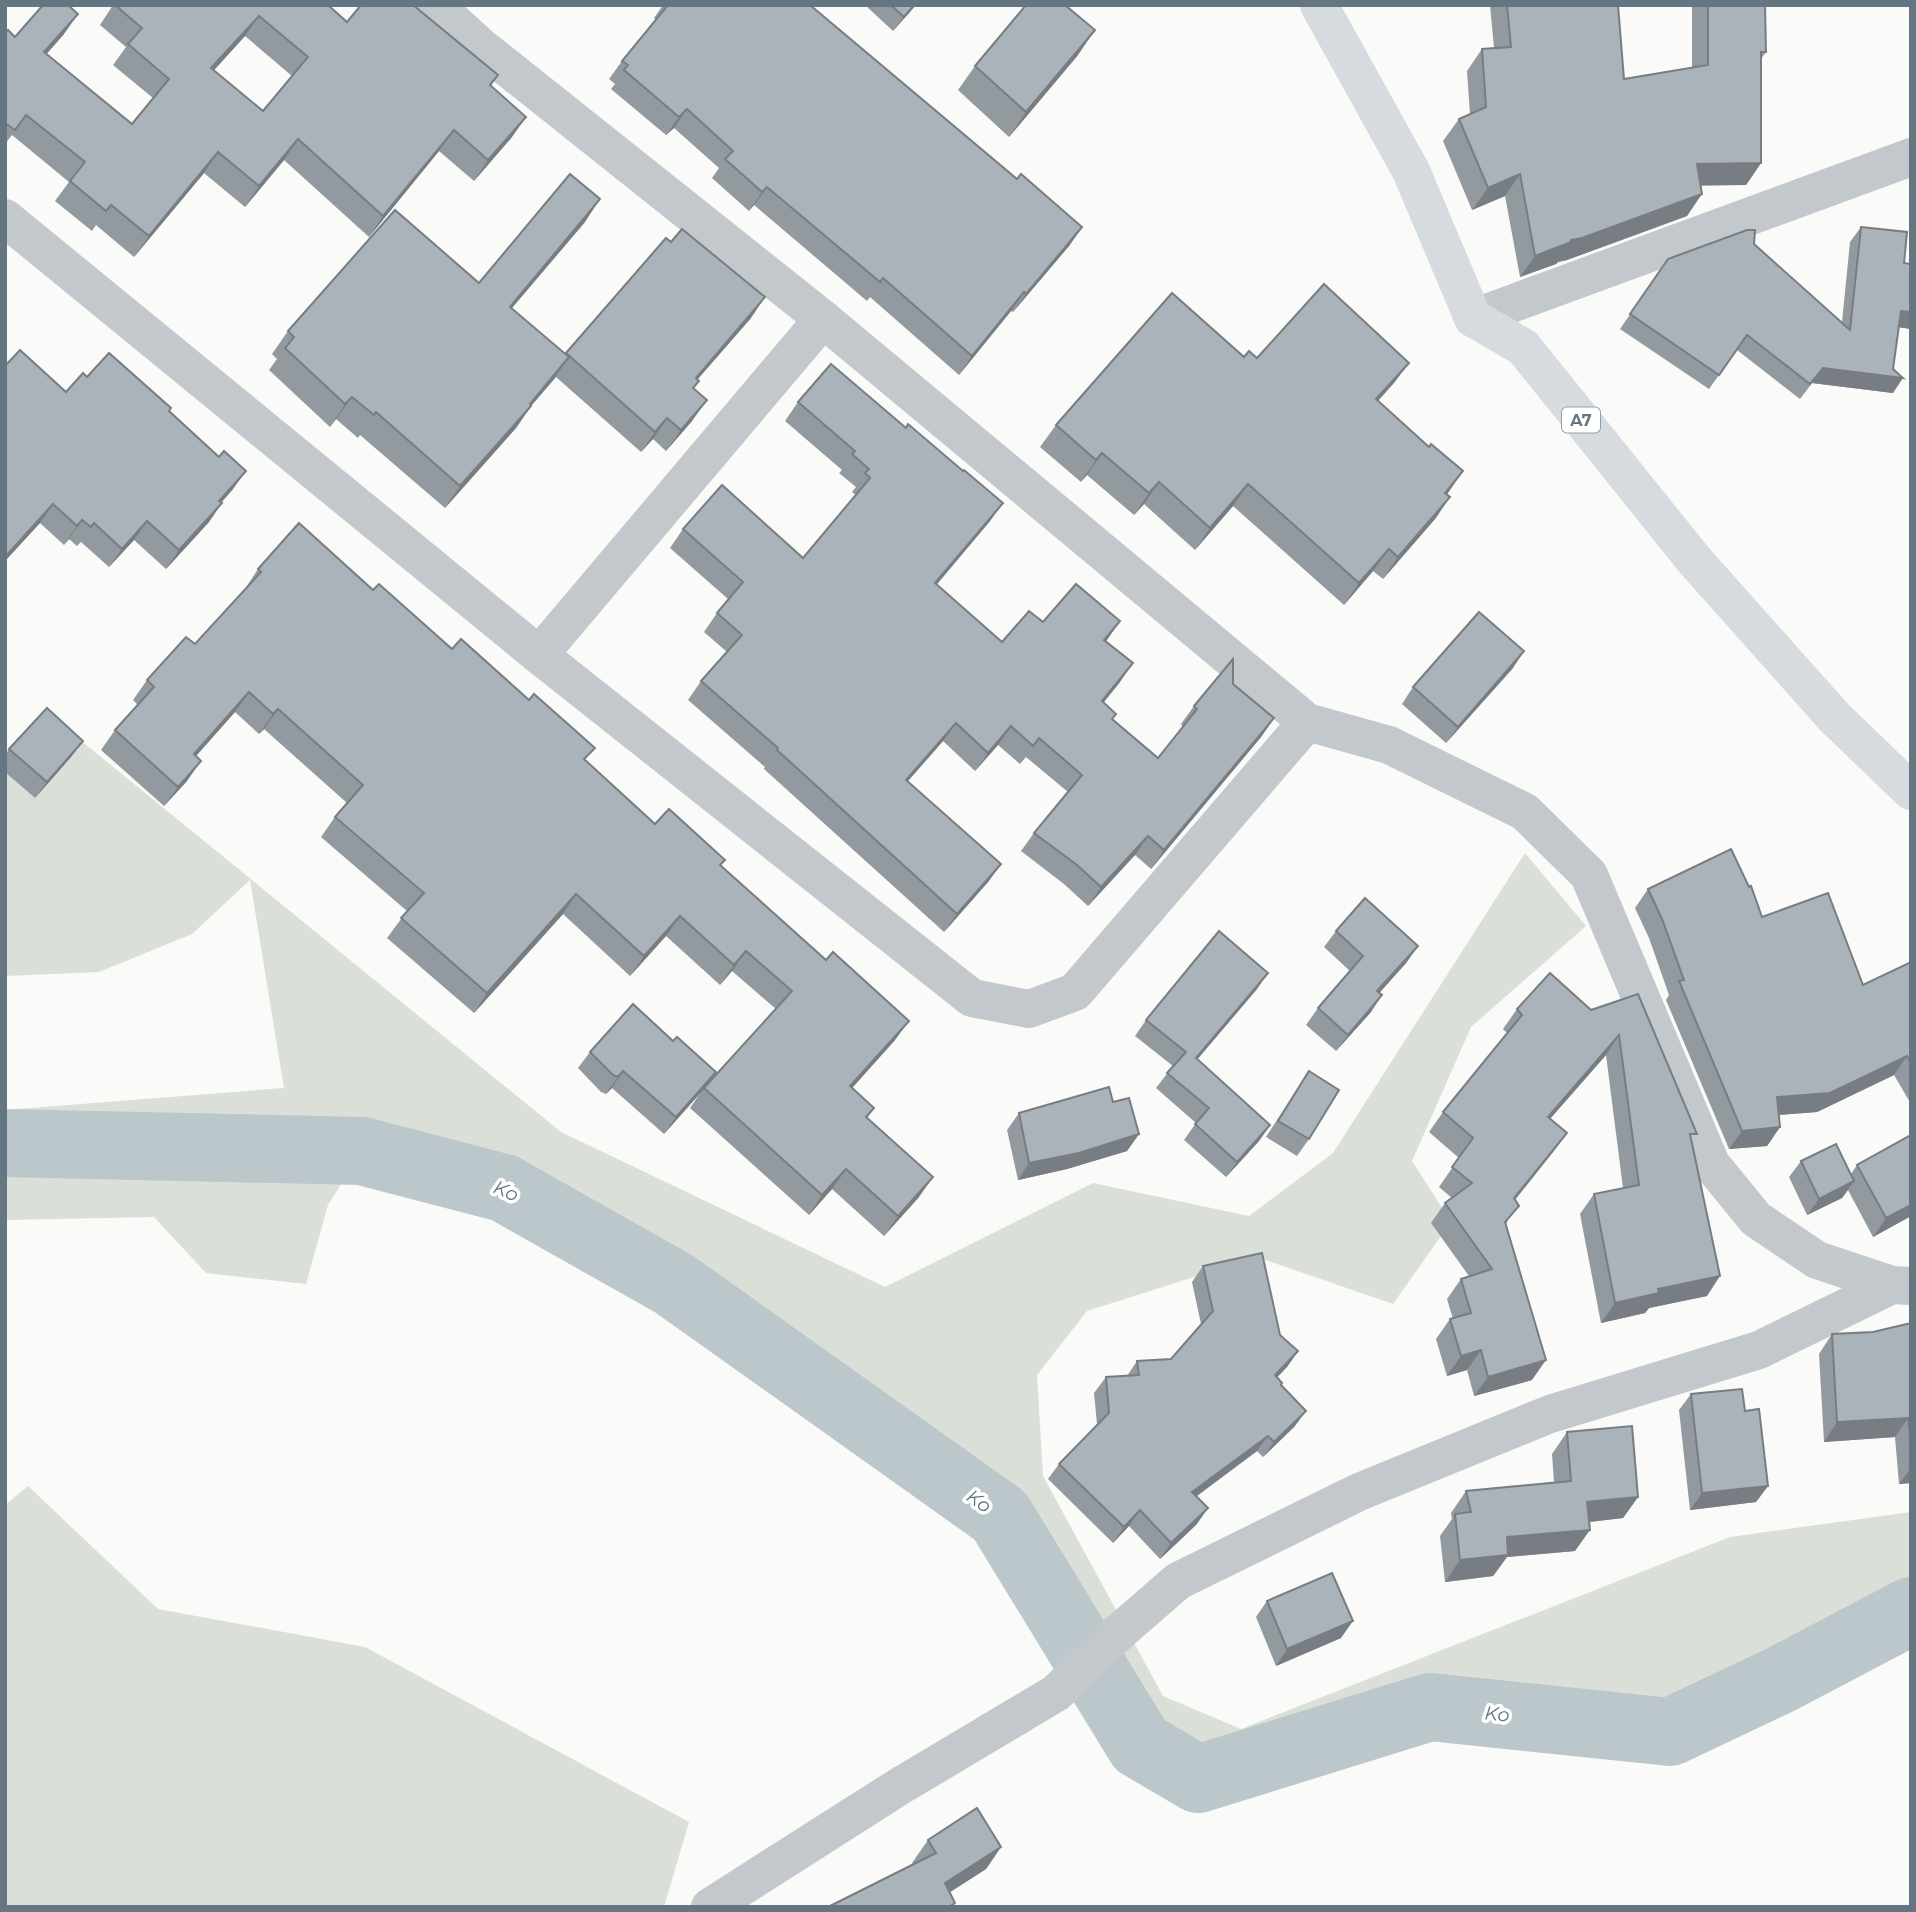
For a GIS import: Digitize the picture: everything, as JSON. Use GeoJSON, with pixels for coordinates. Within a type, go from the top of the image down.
{"type":"FeatureCollection","features":[{"type":"Feature","properties":{"kind":"main road"},"geometry":{"type":"LineString","coordinates":[[1320,6],[1411,171],[1473,318]]}},
{"type":"Feature","properties":{"kind":"main road","name":"A7"},"geometry":{"type":"LineString","coordinates":[[1473,318],[1523,347],[1695,561],[1835,718],[1911,791]]}},
{"type":"Feature","properties":{"kind":"street"},"geometry":{"type":"LineString","coordinates":[[435,5],[480,46],[823,319],[1307,722],[1389,746],[1525,812],[1589,875],[1711,1164],[1756,1219],[1816,1260],[1901,1285]]}},
{"type":"Feature","properties":{"kind":"street"},"geometry":{"type":"LineString","coordinates":[[1473,318],[1911,157]]}},
{"type":"Feature","properties":{"kind":"street"},"geometry":{"type":"LineString","coordinates":[[5,218],[539,655],[972,998],[1029,1009],[1074,992],[1307,722]]}},
{"type":"Feature","properties":{"kind":"street"},"geometry":{"type":"LineString","coordinates":[[539,655],[823,319]]}},
{"type":"Feature","properties":{"kind":"street"},"geometry":{"type":"LineString","coordinates":[[710,1907],[900,1786],[1056,1693],[1117,1634],[1178,1581],[1359,1492],[1550,1414],[1759,1350],[1901,1285]]}},
{"type":"Feature","properties":{"kind":"shaded area"},"geometry":{"type":"Polygon","coordinates":[[[47,713],[561,1132],[885,1287],[1093,1183],[1249,1216],[1333,1153],[1525,853],[1586,926],[1471,1027],[1412,1161],[1451,1222],[1393,1304],[1257,1257],[1087,1311],[1037,1375],[1043,1476],[1163,1696],[1241,1729],[1730,1537],[1911,1512],[1911,1611],[1780,1680],[1670,1732],[1430,1707],[1198,1779],[1140,1745],[1000,1516],[674,1284],[504,1188],[362,1151],[328,1205],[306,1284],[206,1273],[154,1217],[5,1220],[5,1110],[284,1088],[250,880],[192,934],[99,972],[5,976],[5,762],[47,713]]]}},
{"type":"Feature","properties":{"kind":"shaded area"},"geometry":{"type":"Polygon","coordinates":[[[28,1486],[158,1609],[365,1647],[689,1822],[664,1907],[5,1907],[5,1505],[28,1486]]]}},
{"type":"Feature","properties":{"kind":"building"},"geometry":{"type":"Polygon","coordinates":[[[43,5],[68,5],[78,14],[44,52],[132,124],[169,79],[128,44],[142,28],[115,5],[328,5],[347,22],[361,5],[413,5],[498,75],[490,85],[526,117],[488,160],[454,130],[383,216],[298,139],[259,186],[218,152],[149,236],[111,205],[106,211],[70,181],[85,162],[26,115],[15,130],[5,123],[5,33],[8,30],[15,37],[43,5]],[[259,16],[211,68],[263,111],[308,57],[259,16]]]}},
{"type":"Feature","properties":{"kind":"building"},"geometry":{"type":"Polygon","coordinates":[[[668,5],[810,5],[1017,179],[1021,174],[1082,227],[972,356],[883,278],[880,282],[767,187],[762,192],[725,159],[733,151],[687,109],[679,117],[624,70],[628,65],[622,61],[668,5]]]}},
{"type":"Feature","properties":{"kind":"building"},"geometry":{"type":"Polygon","coordinates":[[[891,5],[914,5],[904,17],[891,5]]]}},
{"type":"Feature","properties":{"kind":"building"},"geometry":{"type":"Polygon","coordinates":[[[1026,5],[1065,5],[1095,30],[1026,112],[975,66],[1026,5]]]}},
{"type":"Feature","properties":{"kind":"building"},"geometry":{"type":"Polygon","coordinates":[[[1507,5],[1618,5],[1624,79],[1708,65],[1708,5],[1765,5],[1766,52],[1761,52],[1761,163],[1697,164],[1702,194],[1571,240],[1535,256],[1520,174],[1488,188],[1459,119],[1486,107],[1482,49],[1511,47],[1507,5]]]}},
{"type":"Feature","properties":{"kind":"building"},"geometry":{"type":"Polygon","coordinates":[[[570,174],[600,199],[510,307],[569,357],[531,406],[460,486],[376,412],[374,415],[352,397],[345,404],[285,348],[294,337],[288,331],[395,210],[479,283],[570,174]]]}},
{"type":"Feature","properties":{"kind":"building"},"geometry":{"type":"Polygon","coordinates":[[[1861,227],[1907,232],[1904,263],[1911,264],[1911,312],[1901,311],[1893,369],[1903,378],[1823,368],[1810,384],[1747,335],[1719,375],[1630,314],[1668,259],[1747,230],[1755,230],[1754,244],[1850,330],[1861,227]]]}},
{"type":"Feature","properties":{"kind":"building"},"geometry":{"type":"Polygon","coordinates":[[[682,229],[765,297],[696,378],[699,381],[693,388],[707,400],[681,430],[667,418],[655,432],[566,353],[666,238],[671,242],[682,229]]]}},
{"type":"Feature","properties":{"kind":"building"},"geometry":{"type":"Polygon","coordinates":[[[1324,284],[1409,363],[1376,399],[1429,447],[1431,444],[1463,471],[1445,493],[1450,497],[1398,557],[1389,549],[1359,583],[1248,484],[1210,528],[1159,482],[1149,493],[1102,453],[1096,460],[1056,425],[1172,293],[1244,357],[1249,351],[1257,358],[1324,284]]]}},
{"type":"Feature","properties":{"kind":"building"},"geometry":{"type":"Polygon","coordinates":[[[20,350],[66,392],[83,373],[87,377],[109,353],[171,408],[169,411],[219,457],[224,451],[246,471],[219,501],[222,503],[179,550],[147,521],[122,549],[94,523],[91,527],[82,520],[77,526],[53,504],[5,557],[5,366],[20,350]]]}},
{"type":"Feature","properties":{"kind":"building"},"geometry":{"type":"Polygon","coordinates":[[[831,364],[906,428],[908,424],[1003,503],[935,583],[1002,642],[1029,611],[1043,622],[1076,584],[1120,621],[1104,640],[1133,663],[1102,701],[1116,714],[1112,719],[1158,758],[1197,709],[1194,706],[1233,659],[1233,684],[1274,718],[1164,850],[1148,836],[1101,887],[1034,833],[1082,775],[1039,738],[1033,746],[1011,726],[988,753],[956,723],[906,780],[1001,864],[957,914],[777,750],[778,748],[701,681],[742,635],[717,613],[743,582],[683,529],[722,485],[803,558],[870,478],[865,473],[869,469],[852,454],[855,451],[798,402],[831,364]]]}},
{"type":"Feature","properties":{"kind":"building"},"geometry":{"type":"Polygon","coordinates":[[[299,523],[373,590],[379,584],[452,649],[461,639],[529,700],[534,694],[595,748],[584,759],[655,824],[669,809],[725,860],[720,865],[826,960],[833,952],[909,1021],[850,1086],[874,1108],[866,1117],[933,1177],[898,1216],[846,1169],[822,1195],[704,1088],[792,991],[746,951],[734,965],[680,916],[644,956],[576,894],[487,993],[401,918],[424,893],[335,817],[363,785],[278,709],[273,714],[249,692],[194,754],[201,761],[178,787],[115,730],[154,687],[147,680],[186,637],[195,644],[261,572],[258,569],[299,523]]]}},
{"type":"Feature","properties":{"kind":"building"},"geometry":{"type":"Polygon","coordinates":[[[1479,612],[1524,651],[1458,727],[1413,687],[1479,612]]]}},
{"type":"Feature","properties":{"kind":"building"},"geometry":{"type":"Polygon","coordinates":[[[47,708],[83,741],[47,782],[9,749],[47,708]]]}},
{"type":"Feature","properties":{"kind":"building"},"geometry":{"type":"Polygon","coordinates":[[[1731,849],[1749,887],[1751,886],[1762,917],[1828,893],[1863,985],[1911,962],[1911,1063],[1907,1056],[1830,1093],[1777,1097],[1780,1127],[1742,1131],[1679,981],[1684,980],[1648,889],[1731,849]]]}},
{"type":"Feature","properties":{"kind":"building"},"geometry":{"type":"Polygon","coordinates":[[[1365,898],[1418,946],[1377,991],[1382,995],[1348,1035],[1318,1008],[1363,956],[1336,931],[1365,898]]]}},
{"type":"Feature","properties":{"kind":"building"},"geometry":{"type":"Polygon","coordinates":[[[1219,931],[1268,973],[1196,1058],[1270,1125],[1237,1162],[1195,1124],[1209,1108],[1167,1073],[1186,1052],[1146,1020],[1219,931]]]}},
{"type":"Feature","properties":{"kind":"building"},"geometry":{"type":"Polygon","coordinates":[[[1550,973],[1591,1010],[1638,994],[1697,1134],[1690,1134],[1720,1276],[1658,1289],[1659,1293],[1615,1303],[1594,1194],[1639,1185],[1619,1035],[1548,1117],[1567,1133],[1514,1198],[1519,1206],[1505,1222],[1546,1360],[1488,1377],[1481,1350],[1461,1356],[1450,1319],[1471,1313],[1461,1279],[1492,1269],[1445,1203],[1472,1183],[1452,1167],[1473,1138],[1443,1112],[1522,1015],[1517,1009],[1550,973]]]}},
{"type":"Feature","properties":{"kind":"building"},"geometry":{"type":"Polygon","coordinates":[[[633,1004],[673,1041],[677,1037],[716,1072],[676,1117],[623,1071],[618,1077],[613,1075],[590,1052],[633,1004]]]}},
{"type":"Feature","properties":{"kind":"building"},"geometry":{"type":"Polygon","coordinates":[[[1309,1071],[1339,1090],[1309,1139],[1278,1121],[1309,1071]]]}},
{"type":"Feature","properties":{"kind":"building"},"geometry":{"type":"Polygon","coordinates":[[[1109,1087],[1113,1102],[1129,1098],[1139,1134],[1079,1153],[1029,1163],[1019,1113],[1109,1087]]]}},
{"type":"Feature","properties":{"kind":"building"},"geometry":{"type":"Polygon","coordinates":[[[1911,1135],[1911,1205],[1886,1218],[1857,1165],[1911,1135]]]}},
{"type":"Feature","properties":{"kind":"building"},"geometry":{"type":"Polygon","coordinates":[[[1836,1144],[1854,1181],[1819,1199],[1801,1161],[1836,1144]]]}},
{"type":"Feature","properties":{"kind":"building"},"geometry":{"type":"Polygon","coordinates":[[[1262,1253],[1280,1335],[1298,1351],[1275,1375],[1306,1411],[1274,1442],[1268,1436],[1192,1492],[1208,1508],[1171,1543],[1140,1510],[1124,1527],[1059,1464],[1109,1413],[1106,1377],[1139,1375],[1137,1361],[1171,1359],[1213,1311],[1203,1266],[1262,1253]]]}},
{"type":"Feature","properties":{"kind":"building"},"geometry":{"type":"Polygon","coordinates":[[[1911,1323],[1911,1442],[1908,1418],[1837,1422],[1832,1334],[1873,1332],[1911,1323]]]}},
{"type":"Feature","properties":{"kind":"building"},"geometry":{"type":"Polygon","coordinates":[[[1742,1389],[1745,1411],[1759,1409],[1768,1486],[1702,1493],[1691,1394],[1742,1389]]]}},
{"type":"Feature","properties":{"kind":"building"},"geometry":{"type":"Polygon","coordinates":[[[1632,1426],[1638,1497],[1587,1502],[1590,1530],[1507,1537],[1508,1555],[1460,1560],[1455,1514],[1471,1512],[1466,1491],[1571,1481],[1567,1432],[1632,1426]]]}},
{"type":"Feature","properties":{"kind":"building"},"geometry":{"type":"Polygon","coordinates":[[[1332,1573],[1353,1621],[1287,1649],[1267,1601],[1332,1573]]]}},
{"type":"Feature","properties":{"kind":"building"},"geometry":{"type":"Polygon","coordinates":[[[977,1808],[1001,1847],[945,1883],[955,1903],[949,1907],[828,1907],[936,1853],[928,1840],[977,1808]]]}},
{"type":"Feature","properties":{"kind":"waterway","name":"Ko"},"geometry":{"type":"LineString","coordinates":[[5,1143],[362,1151],[504,1188],[674,1284],[1000,1516],[1140,1745],[1198,1779],[1430,1707],[1670,1732],[1780,1680],[1911,1611]]}}]}
